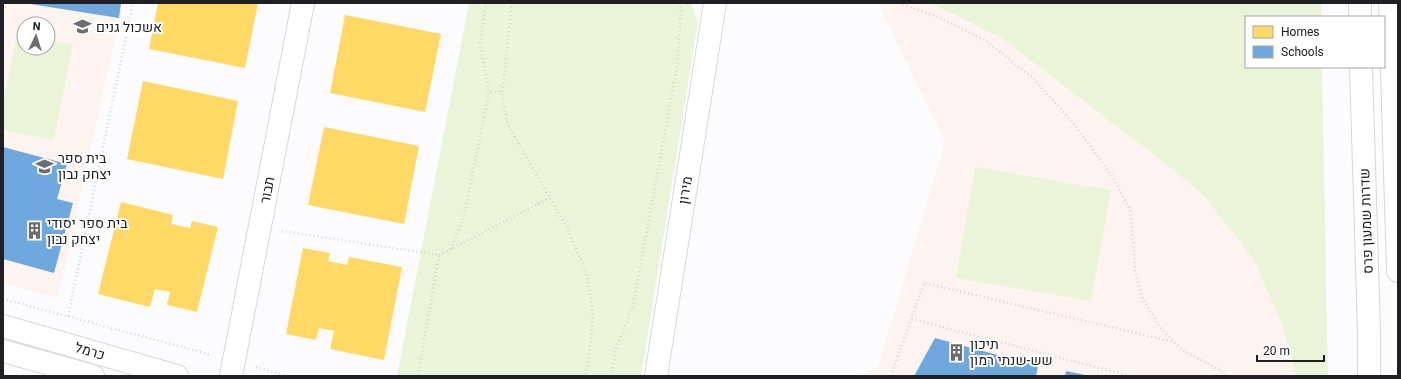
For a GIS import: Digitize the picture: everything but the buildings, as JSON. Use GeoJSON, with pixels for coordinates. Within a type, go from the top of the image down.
{"type":"FeatureCollection","features":[{"type":"Feature","properties":{"kind":"street","name":"תבור"},"geometry":{"type":"LineString","coordinates":[[233,368],[303,3]]}},
{"type":"Feature","properties":{"kind":"street","name":"מירון"},"geometry":{"type":"LineString","coordinates":[[656,376],[715,3]]}},
{"type":"Feature","properties":{"kind":"street"},"geometry":{"type":"LineString","coordinates":[[1360,3],[1360,16]]}},
{"type":"Feature","properties":{"kind":"street"},"geometry":{"type":"LineString","coordinates":[[1390,3],[1398,271]]}},
{"type":"Feature","properties":{"kind":"street","name":"שדרות שמעון פרס"},"geometry":{"type":"LineString","coordinates":[[1362,68],[1369,376]]}},
{"type":"Feature","properties":{"kind":"street","name":"כרמל"},"geometry":{"type":"LineString","coordinates":[[3,326],[177,376]]}},
{"type":"Feature","properties":{"kind":"street","name":"כרמל"},"geometry":{"type":"LineString","coordinates":[[3,351],[93,376]]}},
{"type":"Feature","properties":{"kind":"path"},"geometry":{"type":"LineString","coordinates":[[68,316],[133,3]]}},
{"type":"Feature","properties":{"kind":"path"},"geometry":{"type":"LineString","coordinates":[[451,250],[464,217],[489,92],[480,43],[486,3]]}},
{"type":"Feature","properties":{"kind":"path"},"geometry":{"type":"LineString","coordinates":[[512,3],[502,96],[508,124],[567,228],[586,272],[594,314],[589,360],[585,376]]}},
{"type":"Feature","properties":{"kind":"path"},"geometry":{"type":"LineString","coordinates":[[612,376],[615,352],[633,305],[677,67],[682,10],[679,3]]}},
{"type":"Feature","properties":{"kind":"path"},"geometry":{"type":"LineString","coordinates":[[899,3],[938,17],[985,40],[1032,77],[1074,124],[1112,176],[1130,209],[1135,273],[1143,299],[1159,326],[1182,349],[1218,369],[1227,376]]}},
{"type":"Feature","properties":{"kind":"path"},"geometry":{"type":"LineString","coordinates":[[489,92],[502,92]]}},
{"type":"Feature","properties":{"kind":"path"},"geometry":{"type":"LineString","coordinates":[[260,227],[439,255],[550,198]]}},
{"type":"Feature","properties":{"kind":"path"},"geometry":{"type":"LineString","coordinates":[[418,376],[439,255]]}},
{"type":"Feature","properties":{"kind":"path"},"geometry":{"type":"LineString","coordinates":[[891,376],[924,283],[1175,342]]}},
{"type":"Feature","properties":{"kind":"path"},"geometry":{"type":"LineString","coordinates":[[3,299],[68,316],[233,368],[288,376]]}},
{"type":"Feature","properties":{"kind":"path"},"geometry":{"type":"LineString","coordinates":[[912,319],[1130,376]]}},
{"type":"Feature","properties":{"kind":"shaded area","name":"בית ספר יצחק נבון"},"geometry":{"type":"Polygon","coordinates":[[[3,3],[123,3],[58,298],[3,283],[3,3]]]}},
{"type":"Feature","properties":{"kind":"shaded area"},"geometry":{"type":"Polygon","coordinates":[[[878,3],[928,3],[998,36],[1156,156],[1204,196],[1254,260],[1282,324],[1296,376],[857,376],[878,367],[945,142],[878,3]]]}},
{"type":"Feature","properties":{"kind":"green space"},"geometry":{"type":"Polygon","coordinates":[[[469,3],[691,3],[698,22],[641,376],[397,376],[469,3]]]}},
{"type":"Feature","properties":{"kind":"green space"},"geometry":{"type":"Polygon","coordinates":[[[928,3],[1321,3],[1321,16],[1245,16],[1245,68],[1322,68],[1328,376],[1296,376],[1282,324],[1254,260],[1204,196],[1156,156],[998,36],[928,3]]]}},
{"type":"Feature","properties":{"kind":"green space"},"geometry":{"type":"Polygon","coordinates":[[[16,38],[16,56],[56,56],[56,41],[73,44],[54,140],[3,130],[3,103],[16,38]]]}},
{"type":"Feature","properties":{"kind":"green space"},"geometry":{"type":"Polygon","coordinates":[[[975,167],[1111,190],[1091,301],[956,278],[975,167]]]}},
{"type":"Feature","properties":{"kind":"place","name":"אשכול גנים"},"geometry":{"type":"Point","coordinates":[83,27]}},
{"type":"Feature","properties":{"kind":"place","name":"בית ספר יצחק נבון"},"geometry":{"type":"Point","coordinates":[45,166]}},
{"type":"Feature","properties":{"kind":"place","name":"בית ספר יסודי יצחק נבון"},"geometry":{"type":"Point","coordinates":[34,231]}},
{"type":"Feature","properties":{"kind":"place","name":"תיכון שש-שנתי רמון"},"geometry":{"type":"Point","coordinates":[957,352]}}]}
